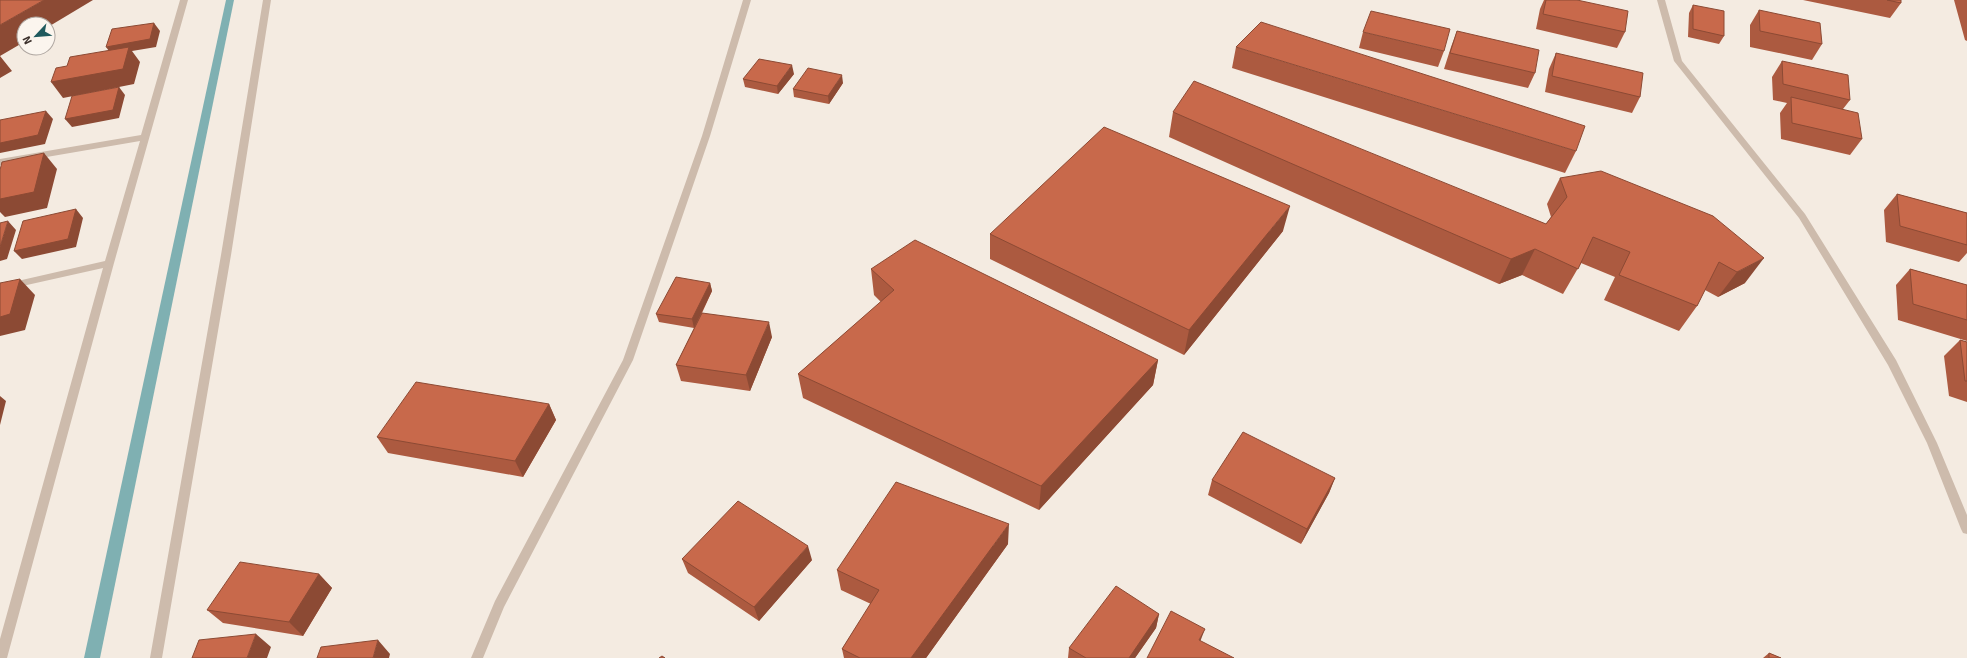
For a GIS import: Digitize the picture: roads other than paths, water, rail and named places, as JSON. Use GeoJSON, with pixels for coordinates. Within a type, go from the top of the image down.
{"type":"FeatureCollection","features":[{"type":"Feature","properties":{"kind":"street"},"geometry":{"type":"LineString","coordinates":[[1,658],[109,263],[184,0]]}},
{"type":"Feature","properties":{"kind":"street"},"geometry":{"type":"LineString","coordinates":[[156,658],[226,255],[267,0]]}},
{"type":"Feature","properties":{"kind":"street"},"geometry":{"type":"LineString","coordinates":[[477,658],[499,605],[628,360],[706,136],[747,0]]}},
{"type":"Feature","properties":{"kind":"street"},"geometry":{"type":"LineString","coordinates":[[1661,0],[1678,61],[1802,216],[1892,363],[1932,443],[1967,529]]}},
{"type":"Feature","properties":{"kind":"street"},"geometry":{"type":"LineString","coordinates":[[0,162],[146,137]]}},
{"type":"Feature","properties":{"kind":"street"},"geometry":{"type":"LineString","coordinates":[[0,288],[109,263]]}},
{"type":"Feature","properties":{"kind":"waterway"},"geometry":{"type":"LineString","coordinates":[[92,658],[230,0]]}}]}
